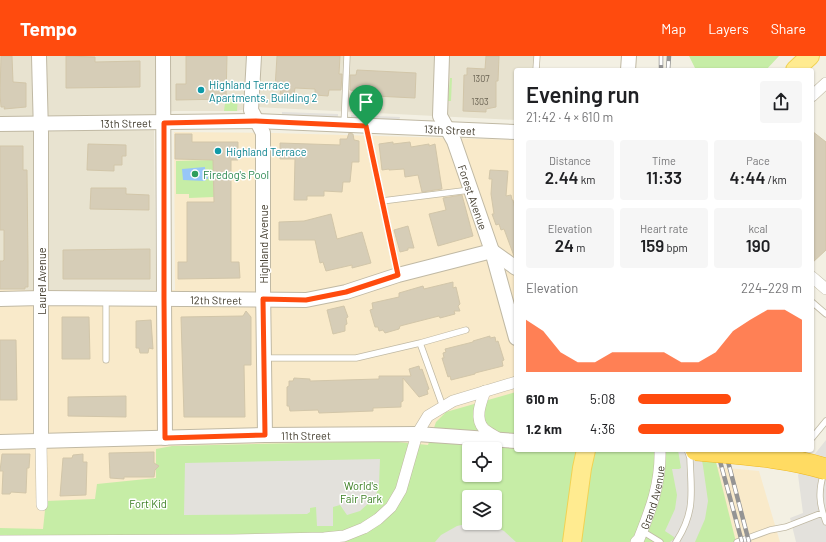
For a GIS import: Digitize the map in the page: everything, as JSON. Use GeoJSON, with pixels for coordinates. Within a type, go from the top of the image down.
{"type":"FeatureCollection","features":[{"type":"Feature","properties":{"kind":"highway"},"geometry":{"type":"LineString","coordinates":[[720,452],[757,455],[826,468]]}},
{"type":"Feature","properties":{"kind":"main road"},"geometry":{"type":"LineString","coordinates":[[797,68],[810,56]]}},
{"type":"Feature","properties":{"kind":"main road"},"geometry":{"type":"LineString","coordinates":[[572,542],[586,452]]}},
{"type":"Feature","properties":{"kind":"street","name":"Laurel Avenue"},"geometry":{"type":"LineString","coordinates":[[39,56],[41,124],[42,505]]}},
{"type":"Feature","properties":{"kind":"street"},"geometry":{"type":"LineString","coordinates":[[163,56],[165,438]]}},
{"type":"Feature","properties":{"kind":"street","name":"Highland Avenue"},"geometry":{"type":"LineString","coordinates":[[254,56],[251,110],[262,133],[265,435]]}},
{"type":"Feature","properties":{"kind":"street","name":"Forest Avenue"},"geometry":{"type":"LineString","coordinates":[[442,56],[440,116],[454,142],[471,190],[492,251],[514,331]]}},
{"type":"Feature","properties":{"kind":"street"},"geometry":{"type":"LineString","coordinates":[[628,68],[629,56]]}},
{"type":"Feature","properties":{"kind":"street"},"geometry":{"type":"LineString","coordinates":[[814,94],[826,83]]}},
{"type":"Feature","properties":{"kind":"street","name":"13th Street"},"geometry":{"type":"LineString","coordinates":[[0,124],[256,121],[514,132]]}},
{"type":"Feature","properties":{"kind":"street"},"geometry":{"type":"LineString","coordinates":[[492,251],[514,267]]}},
{"type":"Feature","properties":{"kind":"street","name":"12th Street"},"geometry":{"type":"LineString","coordinates":[[0,299],[164,298],[306,300],[346,292],[398,275],[492,251]]}},
{"type":"Feature","properties":{"kind":"street"},"geometry":{"type":"LineString","coordinates":[[814,279],[826,289]]}},
{"type":"Feature","properties":{"kind":"street"},"geometry":{"type":"LineString","coordinates":[[0,541],[240,540],[324,538],[344,536],[364,528],[378,519],[391,506],[401,490],[417,434],[428,416],[453,401],[514,383]]}},
{"type":"Feature","properties":{"kind":"street"},"geometry":{"type":"LineString","coordinates":[[485,391],[480,405],[480,423],[484,428],[501,440]]}},
{"type":"Feature","properties":{"kind":"street","name":"11th Street"},"geometry":{"type":"LineString","coordinates":[[0,442],[265,435],[417,434],[514,441]]}},
{"type":"Feature","properties":{"kind":"street","name":"Grand Avenue"},"geometry":{"type":"LineString","coordinates":[[636,542],[653,506],[661,467],[660,452]]}},
{"type":"Feature","properties":{"kind":"lane"},"geometry":{"type":"LineString","coordinates":[[344,125],[347,56]]}},
{"type":"Feature","properties":{"kind":"lane"},"geometry":{"type":"LineString","coordinates":[[536,68],[537,56]]}},
{"type":"Feature","properties":{"kind":"lane"},"geometry":{"type":"LineString","coordinates":[[366,126],[398,275]]}},
{"type":"Feature","properties":{"kind":"lane"},"geometry":{"type":"LineString","coordinates":[[382,201],[471,190]]}},
{"type":"Feature","properties":{"kind":"lane"},"geometry":{"type":"LineString","coordinates":[[106,298],[106,360]]}},
{"type":"Feature","properties":{"kind":"lane"},"geometry":{"type":"LineString","coordinates":[[814,304],[826,314]]}},
{"type":"Feature","properties":{"kind":"lane"},"geometry":{"type":"LineString","coordinates":[[264,358],[356,358],[420,343],[466,330]]}},
{"type":"Feature","properties":{"kind":"lane"},"geometry":{"type":"LineString","coordinates":[[420,343],[443,407]]}},
{"type":"Feature","properties":{"kind":"lane"},"geometry":{"type":"LineString","coordinates":[[814,436],[826,421]]}},
{"type":"Feature","properties":{"kind":"lane"},"geometry":{"type":"LineString","coordinates":[[676,542],[690,515],[692,504],[688,452]]}},
{"type":"Feature","properties":{"kind":"lane"},"geometry":{"type":"LineString","coordinates":[[790,453],[794,452]]}},
{"type":"Feature","properties":{"kind":"lane"},"geometry":{"type":"LineString","coordinates":[[826,468],[820,487],[820,503],[826,522]]}},
{"type":"Feature","properties":{"kind":"lane"},"geometry":{"type":"LineString","coordinates":[[737,542],[770,530],[786,527],[822,513]]}},
{"type":"Feature","properties":{"kind":"lane"},"geometry":{"type":"LineString","coordinates":[[642,531],[660,542]]}},
{"type":"Feature","properties":{"kind":"shaded area"},"geometry":{"type":"Polygon","coordinates":[[[0,56],[540,56],[540,68],[514,68],[514,120],[255,107],[237,111],[175,111],[155,113],[156,290],[0,291],[0,56]]]}},
{"type":"Feature","properties":{"kind":"shaded area"},"geometry":{"type":"Polygon","coordinates":[[[282,112],[338,114],[338,118],[282,116],[282,112]]]}},
{"type":"Feature","properties":{"kind":"shaded area"},"geometry":{"type":"Polygon","coordinates":[[[351,115],[400,117],[399,121],[351,119],[351,115]]]}},
{"type":"Feature","properties":{"kind":"shaded area"},"geometry":{"type":"Polygon","coordinates":[[[174,132],[274,133],[514,140],[514,452],[713,452],[717,467],[759,471],[780,542],[0,542],[0,290],[175,290],[174,132]]]}},
{"type":"Feature","properties":{"kind":"shaded area"},"geometry":{"type":"Polygon","coordinates":[[[826,440],[826,542],[796,542],[790,518],[803,513],[798,475],[826,440]]]}},
{"type":"Feature","properties":{"kind":"shaded area"},"geometry":{"type":"Polygon","coordinates":[[[678,452],[700,452],[708,501],[705,519],[695,542],[670,542],[674,539],[674,537],[665,531],[675,509],[677,495],[672,469],[681,468],[678,452]]]}},
{"type":"Feature","properties":{"kind":"shaded area"},"geometry":{"type":"Polygon","coordinates":[[[380,459],[379,485],[376,495],[360,511],[347,515],[340,505],[333,507],[333,526],[317,526],[316,507],[310,508],[310,512],[307,514],[184,515],[185,463],[380,459]]]}},
{"type":"Feature","properties":{"kind":"shaded area"},"geometry":{"type":"Polygon","coordinates":[[[462,525],[462,530],[502,530],[516,542],[435,542],[441,535],[462,525]]]}},
{"type":"Feature","properties":{"kind":"green space"},"geometry":{"type":"Polygon","coordinates":[[[689,56],[779,56],[768,68],[695,68],[689,56]]]}},
{"type":"Feature","properties":{"kind":"green space"},"geometry":{"type":"Polygon","coordinates":[[[450,78],[452,78],[451,101],[448,101],[450,78]]]}},
{"type":"Feature","properties":{"kind":"green space"},"geometry":{"type":"Polygon","coordinates":[[[226,96],[238,97],[237,111],[224,111],[226,96]]]}},
{"type":"Feature","properties":{"kind":"green space"},"geometry":{"type":"Polygon","coordinates":[[[213,160],[214,197],[189,198],[189,194],[176,194],[176,161],[213,160]]]}},
{"type":"Feature","properties":{"kind":"green space","name":"World's Fair Park"},"geometry":{"type":"Polygon","coordinates":[[[514,393],[514,452],[714,452],[736,542],[0,542],[0,528],[43,529],[46,501],[95,499],[97,484],[156,478],[156,449],[172,446],[388,441],[428,445],[436,422],[446,412],[514,393]]]}},
{"type":"Feature","properties":{"kind":"water","name":"Firedog's Pool"},"geometry":{"type":"Polygon","coordinates":[[[205,167],[207,170],[208,179],[205,181],[183,180],[182,169],[205,167]]]}},
{"type":"Feature","properties":{"kind":"building"},"geometry":{"type":"Polygon","coordinates":[[[1,56],[12,56],[13,82],[26,83],[26,107],[4,109],[5,107],[1,107],[1,56]]]}},
{"type":"Feature","properties":{"kind":"building"},"geometry":{"type":"Polygon","coordinates":[[[66,56],[95,57],[95,62],[140,61],[140,87],[66,88],[66,56]]]}},
{"type":"Feature","properties":{"kind":"building"},"geometry":{"type":"Polygon","coordinates":[[[186,56],[227,56],[226,99],[176,100],[176,84],[186,84],[186,56]]]}},
{"type":"Feature","properties":{"kind":"building"},"geometry":{"type":"Polygon","coordinates":[[[277,56],[340,56],[339,74],[342,74],[341,90],[329,90],[328,96],[315,95],[315,89],[295,88],[294,94],[280,94],[281,88],[275,88],[277,56]]]}},
{"type":"Feature","properties":{"kind":"building"},"geometry":{"type":"Polygon","coordinates":[[[486,56],[499,56],[498,81],[496,81],[496,107],[486,109],[486,112],[463,111],[464,75],[467,75],[467,68],[485,69],[486,56]]]}},
{"type":"Feature","properties":{"kind":"building"},"geometry":{"type":"Polygon","coordinates":[[[357,70],[416,73],[415,98],[355,95],[356,91],[350,90],[350,75],[356,75],[357,70]]]}},
{"type":"Feature","properties":{"kind":"building"},"geometry":{"type":"Polygon","coordinates":[[[349,133],[353,134],[354,140],[359,141],[359,162],[352,162],[350,182],[343,182],[342,192],[324,191],[324,196],[307,196],[307,200],[294,200],[295,159],[280,159],[280,143],[340,145],[340,139],[347,139],[349,133]]]}},
{"type":"Feature","properties":{"kind":"building"},"geometry":{"type":"Polygon","coordinates":[[[814,133],[826,142],[826,250],[814,261],[814,133]]]}},
{"type":"Feature","properties":{"kind":"building"},"geometry":{"type":"Polygon","coordinates":[[[175,134],[192,134],[192,142],[238,142],[238,160],[231,160],[231,262],[239,262],[240,278],[178,279],[178,262],[187,262],[187,202],[214,202],[213,160],[175,159],[175,134]]]}},
{"type":"Feature","properties":{"kind":"building"},"geometry":{"type":"Polygon","coordinates":[[[393,142],[393,144],[410,142],[411,147],[429,144],[429,146],[435,144],[442,189],[422,192],[418,175],[405,177],[404,169],[382,170],[379,144],[393,142]]]}},
{"type":"Feature","properties":{"kind":"building"},"geometry":{"type":"Polygon","coordinates":[[[88,144],[126,145],[126,156],[122,156],[122,165],[114,165],[114,171],[87,170],[88,144]]]}},
{"type":"Feature","properties":{"kind":"building"},"geometry":{"type":"Polygon","coordinates":[[[0,146],[23,146],[23,170],[27,170],[28,287],[25,287],[25,289],[0,289],[0,261],[4,260],[4,230],[0,230],[0,146]]]}},
{"type":"Feature","properties":{"kind":"building"},"geometry":{"type":"Polygon","coordinates":[[[490,170],[508,171],[506,196],[511,195],[514,205],[514,256],[504,229],[501,230],[499,224],[496,225],[492,214],[494,214],[491,194],[492,179],[489,179],[490,170]]]}},
{"type":"Feature","properties":{"kind":"building"},"geometry":{"type":"Polygon","coordinates":[[[91,188],[126,188],[126,194],[149,195],[149,210],[90,209],[91,188]]]}},
{"type":"Feature","properties":{"kind":"building"},"geometry":{"type":"Polygon","coordinates":[[[462,195],[473,236],[438,246],[429,214],[446,210],[443,198],[462,195]]]}},
{"type":"Feature","properties":{"kind":"building"},"geometry":{"type":"Polygon","coordinates":[[[331,214],[337,239],[362,232],[371,263],[352,268],[352,265],[326,271],[323,262],[320,263],[315,240],[279,240],[279,222],[304,221],[331,214]]]}},
{"type":"Feature","properties":{"kind":"building"},"geometry":{"type":"Polygon","coordinates":[[[408,226],[414,248],[408,248],[408,250],[400,252],[394,230],[408,226]]]}},
{"type":"Feature","properties":{"kind":"building"},"geometry":{"type":"Polygon","coordinates":[[[150,249],[150,279],[63,279],[63,250],[150,249]]]}},
{"type":"Feature","properties":{"kind":"building"},"geometry":{"type":"Polygon","coordinates":[[[453,282],[453,288],[456,287],[460,304],[458,306],[460,311],[454,311],[455,314],[440,318],[439,316],[400,326],[399,329],[385,333],[383,330],[379,331],[378,327],[375,327],[370,310],[373,309],[372,303],[399,297],[399,293],[423,286],[424,289],[453,282]]]}},
{"type":"Feature","properties":{"kind":"building"},"geometry":{"type":"Polygon","coordinates":[[[344,306],[348,317],[346,318],[347,324],[345,325],[345,331],[333,334],[327,310],[344,306]]]}},
{"type":"Feature","properties":{"kind":"building"},"geometry":{"type":"Polygon","coordinates":[[[246,311],[251,317],[251,365],[244,365],[245,417],[184,417],[181,317],[243,316],[246,311]]]}},
{"type":"Feature","properties":{"kind":"building"},"geometry":{"type":"Polygon","coordinates":[[[62,317],[89,317],[90,359],[62,359],[62,317]]]}},
{"type":"Feature","properties":{"kind":"building"},"geometry":{"type":"Polygon","coordinates":[[[151,320],[153,349],[149,348],[148,353],[140,353],[139,348],[136,348],[136,321],[151,320]]]}},
{"type":"Feature","properties":{"kind":"building"},"geometry":{"type":"Polygon","coordinates":[[[490,336],[490,338],[495,337],[496,342],[498,341],[504,360],[502,361],[503,366],[451,380],[450,376],[448,377],[442,358],[444,358],[443,353],[446,352],[445,349],[490,336]]]}},
{"type":"Feature","properties":{"kind":"building"},"geometry":{"type":"Polygon","coordinates":[[[0,340],[16,340],[17,400],[0,400],[0,340]]]}},
{"type":"Feature","properties":{"kind":"building"},"geometry":{"type":"Polygon","coordinates":[[[419,366],[420,370],[422,369],[429,389],[427,390],[428,394],[419,397],[403,378],[403,401],[401,402],[401,407],[373,408],[373,411],[319,413],[318,410],[290,411],[289,406],[287,406],[287,387],[289,386],[289,381],[293,381],[294,378],[310,379],[310,381],[379,379],[379,376],[411,376],[409,369],[419,366]]]}},
{"type":"Feature","properties":{"kind":"building"},"geometry":{"type":"Polygon","coordinates":[[[126,396],[126,417],[68,416],[68,397],[126,396]]]}},
{"type":"Feature","properties":{"kind":"building"},"geometry":{"type":"Polygon","coordinates":[[[154,452],[154,463],[159,466],[155,470],[154,477],[124,477],[124,479],[110,478],[109,453],[154,452]]]}},
{"type":"Feature","properties":{"kind":"building"},"geometry":{"type":"Polygon","coordinates":[[[2,454],[30,454],[29,468],[27,468],[26,493],[11,492],[10,494],[2,494],[3,471],[0,471],[2,454]]]}},
{"type":"Feature","properties":{"kind":"building"},"geometry":{"type":"Polygon","coordinates":[[[83,454],[83,462],[87,462],[86,495],[60,496],[63,458],[72,458],[73,455],[83,454]]]}},
{"type":"Feature","properties":{"kind":"railway"},"geometry":{"type":"LineString","coordinates":[[661,56],[661,68]]}},
{"type":"Feature","properties":{"kind":"railway"},"geometry":{"type":"LineString","coordinates":[[668,68],[669,56]]}},
{"type":"Feature","properties":{"kind":"railway"},"geometry":{"type":"LineString","coordinates":[[718,452],[742,542]]}},
{"type":"Feature","properties":{"kind":"railway"},"geometry":{"type":"LineString","coordinates":[[726,452],[749,542]]}},
{"type":"Feature","properties":{"kind":"place","name":"Highland Terrace Apartments, Building 2"},"geometry":{"type":"Point","coordinates":[201,90]}},
{"type":"Feature","properties":{"kind":"place","name":"Highland Terrace"},"geometry":{"type":"Point","coordinates":[218,151]}},
{"type":"Feature","properties":{"kind":"place","name":"Firedog's Pool"},"geometry":{"type":"Point","coordinates":[195,174]}},
{"type":"Feature","properties":{"kind":"route"},"geometry":{"type":"LineString","coordinates":[[256,121],[366,126],[398,275],[346,292],[306,300],[263,299],[265,435],[165,438],[164,123],[256,121]]}},
{"type":"Feature","properties":{"kind":"park label","name":"Fort Kid"},"geometry":{"type":"Point","coordinates":[148,503]}}]}
